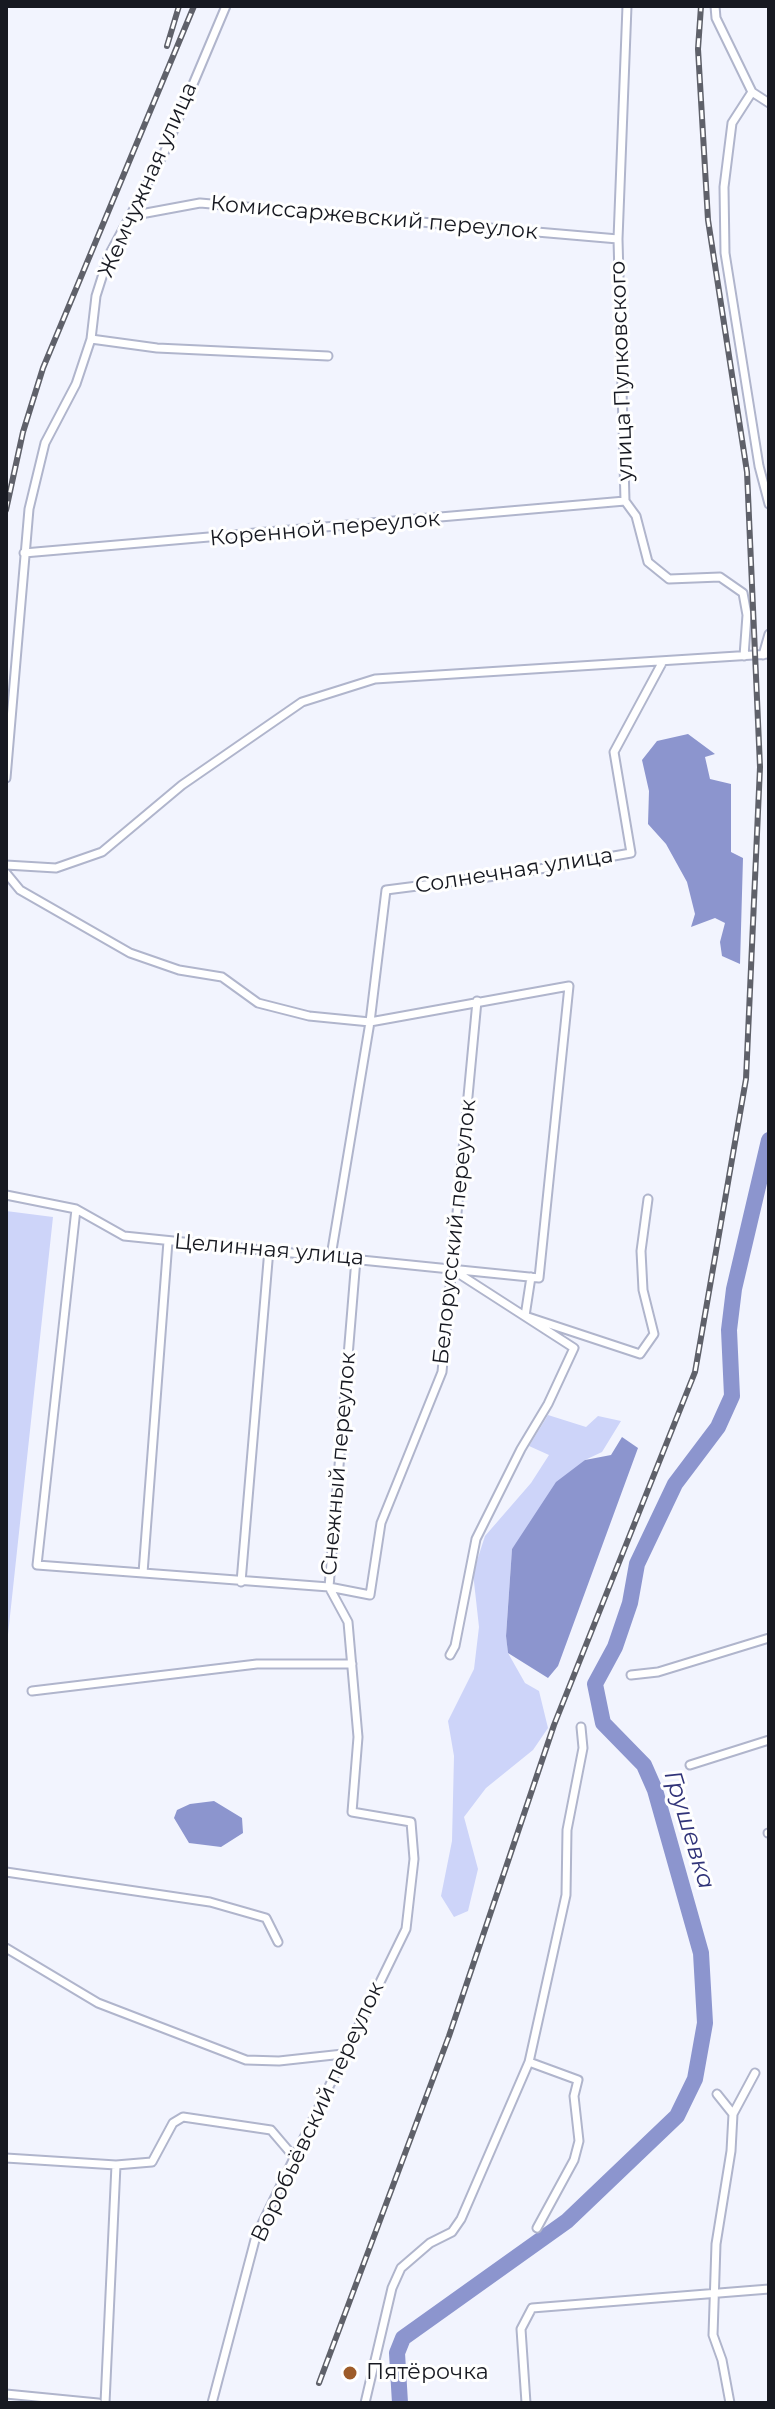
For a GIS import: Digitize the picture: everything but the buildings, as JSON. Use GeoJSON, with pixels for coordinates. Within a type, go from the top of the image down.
{"type":"FeatureCollection","features":[{"type":"Feature","properties":{"kind":"street","name":"Жемчужная улица"},"geometry":{"type":"LineString","coordinates":[[6,778],[29,509],[45,443],[76,384],[91,339],[96,296],[109,255],[164,153],[226,6]]}},
{"type":"Feature","properties":{"kind":"street","name":"улица Пулковского"},"geometry":{"type":"LineString","coordinates":[[627,6],[618,239],[625,501],[636,516],[648,562],[669,579],[720,577],[743,593],[747,615],[744,656]]}},
{"type":"Feature","properties":{"kind":"street"},"geometry":{"type":"LineString","coordinates":[[715,6],[716,18],[752,92],[768,103]]}},
{"type":"Feature","properties":{"kind":"street"},"geometry":{"type":"LineString","coordinates":[[752,92],[732,123],[724,187],[725,253],[759,466],[769,504]]}},
{"type":"Feature","properties":{"kind":"street","name":"Комиссаржевский переулок"},"geometry":{"type":"LineString","coordinates":[[130,216],[200,203],[618,239]]}},
{"type":"Feature","properties":{"kind":"street"},"geometry":{"type":"LineString","coordinates":[[91,339],[157,348],[328,356]]}},
{"type":"Feature","properties":{"kind":"street","name":"Коренной переулок"},"geometry":{"type":"LineString","coordinates":[[24,553],[625,501]]}},
{"type":"Feature","properties":{"kind":"street"},"geometry":{"type":"LineString","coordinates":[[6,865],[56,868],[102,852],[182,785],[302,702],[375,679],[766,654],[769,634]]}},
{"type":"Feature","properties":{"kind":"street","name":"Солнечная улица"},"geometry":{"type":"LineString","coordinates":[[370,1022],[386,890],[511,874],[631,853],[614,752],[662,663]]}},
{"type":"Feature","properties":{"kind":"street"},"geometry":{"type":"LineString","coordinates":[[6,873],[20,890],[130,953],[179,970],[222,977],[258,1003],[309,1016],[370,1022],[569,986],[535,1278],[525,1316]]}},
{"type":"Feature","properties":{"kind":"street","name":"Белорусский переулок"},"geometry":{"type":"LineString","coordinates":[[329,1587],[370,1595],[381,1523],[442,1372],[477,1001]]}},
{"type":"Feature","properties":{"kind":"street"},"geometry":{"type":"LineString","coordinates":[[331,1256],[370,1022]]}},
{"type":"Feature","properties":{"kind":"street","name":"Целинная улица"},"geometry":{"type":"LineString","coordinates":[[6,1195],[76,1209],[124,1236],[535,1278]]}},
{"type":"Feature","properties":{"kind":"street"},"geometry":{"type":"LineString","coordinates":[[525,1316],[640,1354],[654,1334],[643,1290],[641,1251],[648,1199]]}},
{"type":"Feature","properties":{"kind":"street"},"geometry":{"type":"LineString","coordinates":[[76,1209],[37,1565],[329,1587]]}},
{"type":"Feature","properties":{"kind":"street"},"geometry":{"type":"LineString","coordinates":[[143,1573],[168,1241]]}},
{"type":"Feature","properties":{"kind":"street"},"geometry":{"type":"LineString","coordinates":[[241,1582],[269,1249]]}},
{"type":"Feature","properties":{"kind":"street","name":"Снежный переулок"},"geometry":{"type":"LineString","coordinates":[[356,1259],[329,1587],[348,1622],[358,1737],[352,1812],[411,1822]]}},
{"type":"Feature","properties":{"kind":"street"},"geometry":{"type":"LineString","coordinates":[[450,1655],[455,1646],[476,1539],[521,1449],[548,1404],[574,1348],[451,1269]]}},
{"type":"Feature","properties":{"kind":"street"},"geometry":{"type":"LineString","coordinates":[[631,1675],[658,1672],[769,1638]]}},
{"type":"Feature","properties":{"kind":"street"},"geometry":{"type":"LineString","coordinates":[[32,1691],[257,1664],[352,1664]]}},
{"type":"Feature","properties":{"kind":"street"},"geometry":{"type":"LineString","coordinates":[[365,2403],[396,2278],[401,2268],[430,2243],[452,2232],[461,2219],[529,2062],[566,1895],[563,1868],[583,1748],[581,1727]]}},
{"type":"Feature","properties":{"kind":"street"},"geometry":{"type":"LineString","coordinates":[[690,1765],[769,1740]]}},
{"type":"Feature","properties":{"kind":"street","name":"Воробьёвский переулок"},"geometry":{"type":"LineString","coordinates":[[212,2403],[256,2236],[406,1929],[414,1859],[411,1822]]}},
{"type":"Feature","properties":{"kind":"street"},"geometry":{"type":"LineString","coordinates":[[6,1872],[210,1902],[266,1918],[274,1928],[278,1942]]}},
{"type":"Feature","properties":{"kind":"street"},"geometry":{"type":"LineString","coordinates":[[6,1948],[98,2003],[246,2060],[279,2061],[343,2054]]}},
{"type":"Feature","properties":{"kind":"street"},"geometry":{"type":"LineString","coordinates":[[529,2062],[578,2080],[574,2096],[579,2141],[566,2178],[537,2228]]}},
{"type":"Feature","properties":{"kind":"street"},"geometry":{"type":"LineString","coordinates":[[730,2403],[722,2360],[713,2335],[716,2244],[731,2151],[733,2114],[755,2073]]}},
{"type":"Feature","properties":{"kind":"street"},"geometry":{"type":"LineString","coordinates":[[717,2094],[733,2114]]}},
{"type":"Feature","properties":{"kind":"street"},"geometry":{"type":"LineString","coordinates":[[6,2158],[116,2165],[152,2162],[173,2123],[183,2117],[271,2130],[294,2157]]}},
{"type":"Feature","properties":{"kind":"street"},"geometry":{"type":"LineString","coordinates":[[105,2403],[116,2165]]}},
{"type":"Feature","properties":{"kind":"street"},"geometry":{"type":"LineString","coordinates":[[526,2403],[521,2329],[532,2308],[769,2289]]}},
{"type":"Feature","properties":{"kind":"street"},"geometry":{"type":"LineString","coordinates":[[6,2394],[98,2403]]}},
{"type":"Feature","properties":{"kind":"shaded area"},"geometry":{"type":"Polygon","coordinates":[[[688,734],[715,754],[705,757],[710,779],[731,784],[731,852],[743,858],[740,964],[722,956],[720,942],[725,923],[715,918],[691,927],[695,914],[687,882],[666,844],[648,824],[649,791],[642,760],[657,741],[688,734]]]}},
{"type":"Feature","properties":{"kind":"shaded area"},"geometry":{"type":"Polygon","coordinates":[[[6,1211],[53,1217],[6,1653],[6,1211]]]}},
{"type":"Feature","properties":{"kind":"shaded area"},"geometry":{"type":"Polygon","coordinates":[[[548,1415],[586,1427],[598,1416],[621,1421],[602,1452],[585,1460],[512,1549],[506,1635],[508,1653],[525,1683],[539,1691],[548,1728],[533,1750],[486,1788],[464,1817],[478,1869],[468,1911],[454,1917],[441,1896],[452,1841],[454,1756],[448,1721],[474,1669],[479,1627],[473,1573],[485,1536],[531,1483],[549,1455],[529,1446],[548,1415]]]}},
{"type":"Feature","properties":{"kind":"shaded area"},"geometry":{"type":"Polygon","coordinates":[[[622,1437],[638,1448],[558,1666],[548,1678],[508,1653],[506,1636],[512,1549],[556,1482],[585,1460],[611,1455],[622,1437]]]}},
{"type":"Feature","properties":{"kind":"shaded area"},"geometry":{"type":"Polygon","coordinates":[[[214,1801],[242,1818],[243,1833],[221,1847],[189,1843],[174,1818],[177,1810],[190,1804],[214,1801]]]}},
{"type":"Feature","properties":{"kind":"waterway","name":"Грушевка"},"geometry":{"type":"LineString","coordinates":[[400,2403],[397,2353],[403,2338],[567,2221],[677,2116],[695,2079],[705,2023],[701,1953],[655,1790],[644,1765],[603,1723],[595,1684],[615,1647],[630,1603],[637,1564],[675,1484],[718,1427],[732,1396],[729,1330],[734,1289],[769,1140]]}},
{"type":"Feature","properties":{"kind":"railway"},"geometry":{"type":"LineString","coordinates":[[167,46],[179,6]]}},
{"type":"Feature","properties":{"kind":"railway"},"geometry":{"type":"LineString","coordinates":[[6,510],[23,432],[43,368],[194,6]]}},
{"type":"Feature","properties":{"kind":"railway"},"geometry":{"type":"LineString","coordinates":[[319,2383],[449,2036],[554,1725],[695,1372],[746,1079],[760,767],[747,472],[708,220],[698,49],[701,6]]}},
{"type":"Feature","properties":{"kind":"place","name":"Пятёрочка"},"geometry":{"type":"Point","coordinates":[350,2373]}}]}
